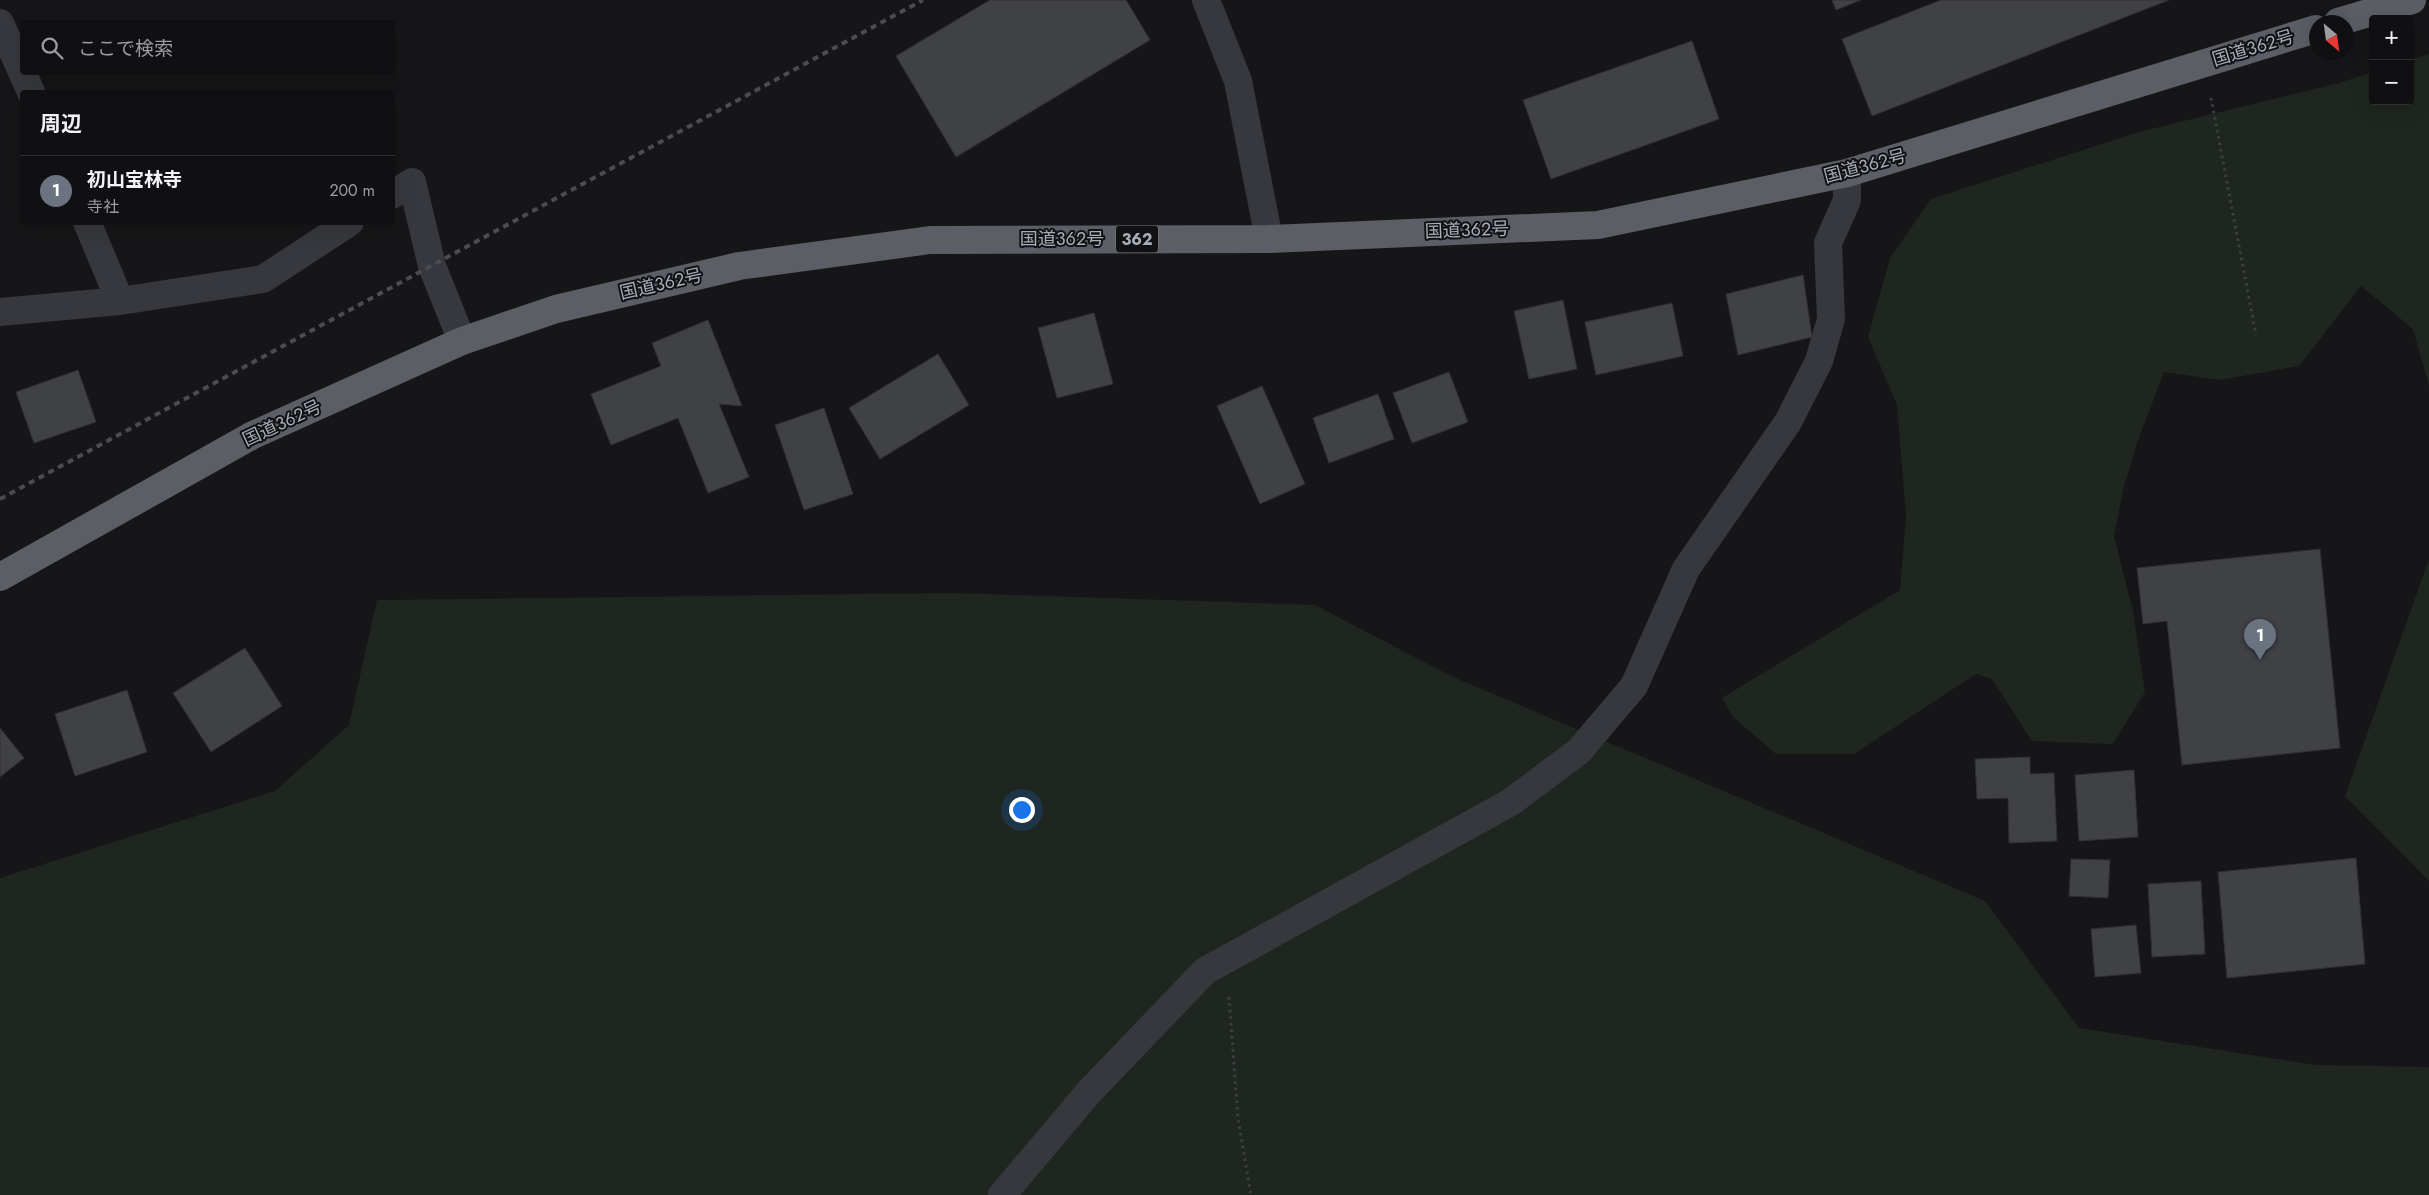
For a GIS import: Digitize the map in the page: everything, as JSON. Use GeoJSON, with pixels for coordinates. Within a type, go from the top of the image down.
{"type":"FeatureCollection","features":[{"type":"Feature","properties":{"kind":"highway"},"geometry":{"type":"LineString","coordinates":[[2354,17],[2412,0]]}},
{"type":"Feature","properties":{"kind":"highway","name":"国道362号"},"geometry":{"type":"LineString","coordinates":[[0,577],[254,436],[462,341],[556,309],[739,266],[930,240],[1269,239],[1598,225],[1847,173],[2309,31]]}},
{"type":"Feature","properties":{"kind":"street"},"geometry":{"type":"LineString","coordinates":[[1206,0],[1238,81],[1269,239]]}},
{"type":"Feature","properties":{"kind":"street"},"geometry":{"type":"LineString","coordinates":[[0,23],[20,68]]}},
{"type":"Feature","properties":{"kind":"street"},"geometry":{"type":"LineString","coordinates":[[23,75],[30,90]]}},
{"type":"Feature","properties":{"kind":"street"},"geometry":{"type":"LineString","coordinates":[[1002,1195],[1089,1092],[1205,971],[1511,802],[1579,751],[1634,686],[1686,569],[1788,422],[1819,361],[1831,320],[1828,243],[1846,200],[1847,173]]}},
{"type":"Feature","properties":{"kind":"street"},"geometry":{"type":"LineString","coordinates":[[395,193],[412,182],[432,266],[462,341]]}},
{"type":"Feature","properties":{"kind":"street"},"geometry":{"type":"LineString","coordinates":[[88,225],[120,301]]}},
{"type":"Feature","properties":{"kind":"street"},"geometry":{"type":"LineString","coordinates":[[0,312],[120,301],[263,279],[345,225]]}},
{"type":"Feature","properties":{"kind":"path"},"geometry":{"type":"LineString","coordinates":[[2204,63],[2256,335]]}},
{"type":"Feature","properties":{"kind":"path"},"geometry":{"type":"LineString","coordinates":[[1227,959],[1238,1119],[1251,1195]]}},
{"type":"Feature","properties":{"kind":"shaded area"},"geometry":{"type":"Polygon","coordinates":[[[2429,54],[2429,386],[2413,329],[2361,286],[2299,366],[2220,380],[2164,372],[2137,443],[2123,490],[2114,536],[2133,611],[2145,692],[2113,744],[2032,741],[1992,679],[1976,674],[1854,754],[1776,754],[1733,717],[1722,698],[1900,590],[1906,516],[1897,405],[1868,337],[1890,258],[1931,199],[2139,132],[2339,83],[2369,73],[2369,105],[2414,105],[2414,59],[2429,54]]]}},
{"type":"Feature","properties":{"kind":"shaded area"},"geometry":{"type":"Polygon","coordinates":[[[2429,559],[2429,881],[2345,796],[2429,559]]]}},
{"type":"Feature","properties":{"kind":"shaded area"},"geometry":{"type":"Polygon","coordinates":[[[953,593],[1315,605],[1453,677],[1985,901],[2079,1028],[2315,1065],[2429,1067],[2429,1195],[0,1195],[0,878],[275,791],[349,725],[377,600],[953,593]]]}},
{"type":"Feature","properties":{"kind":"building"},"geometry":{"type":"Polygon","coordinates":[[[990,0],[1126,0],[1150,40],[956,157],[896,56],[990,0]]]}},
{"type":"Feature","properties":{"kind":"building"},"geometry":{"type":"Polygon","coordinates":[[[1832,0],[1861,0],[1836,10],[1832,0]]]}},
{"type":"Feature","properties":{"kind":"building"},"geometry":{"type":"Polygon","coordinates":[[[1941,0],[2169,0],[1872,116],[1842,39],[1941,0]]]}},
{"type":"Feature","properties":{"kind":"building"},"geometry":{"type":"Polygon","coordinates":[[[1692,41],[1719,119],[1551,179],[1523,100],[1692,41]]]}},
{"type":"Feature","properties":{"kind":"building"},"geometry":{"type":"Polygon","coordinates":[[[1803,275],[1812,337],[1738,355],[1726,294],[1803,275]]]}},
{"type":"Feature","properties":{"kind":"building"},"geometry":{"type":"Polygon","coordinates":[[[1563,300],[1577,369],[1529,379],[1514,311],[1563,300]]]}},
{"type":"Feature","properties":{"kind":"building"},"geometry":{"type":"Polygon","coordinates":[[[1672,303],[1683,356],[1596,375],[1585,322],[1672,303]]]}},
{"type":"Feature","properties":{"kind":"building"},"geometry":{"type":"Polygon","coordinates":[[[1094,313],[1113,384],[1057,398],[1038,328],[1094,313]]]}},
{"type":"Feature","properties":{"kind":"building"},"geometry":{"type":"Polygon","coordinates":[[[708,320],[742,406],[719,404],[749,477],[708,493],[678,418],[611,445],[591,394],[661,366],[652,343],[708,320]]]}},
{"type":"Feature","properties":{"kind":"building"},"geometry":{"type":"Polygon","coordinates":[[[938,354],[969,405],[880,459],[849,408],[938,354]]]}},
{"type":"Feature","properties":{"kind":"building"},"geometry":{"type":"Polygon","coordinates":[[[78,370],[96,422],[34,443],[16,392],[78,370]]]}},
{"type":"Feature","properties":{"kind":"building"},"geometry":{"type":"Polygon","coordinates":[[[1449,372],[1468,422],[1412,443],[1393,393],[1449,372]]]}},
{"type":"Feature","properties":{"kind":"building"},"geometry":{"type":"Polygon","coordinates":[[[1262,386],[1305,484],[1260,504],[1217,406],[1262,386]]]}},
{"type":"Feature","properties":{"kind":"building"},"geometry":{"type":"Polygon","coordinates":[[[1378,394],[1394,439],[1329,463],[1313,418],[1378,394]]]}},
{"type":"Feature","properties":{"kind":"building"},"geometry":{"type":"Polygon","coordinates":[[[824,408],[853,494],[804,510],[775,425],[824,408]]]}},
{"type":"Feature","properties":{"kind":"building"},"geometry":{"type":"Polygon","coordinates":[[[2320,549],[2340,748],[2182,765],[2167,621],[2143,624],[2137,568],[2320,549]]]}},
{"type":"Feature","properties":{"kind":"building"},"geometry":{"type":"Polygon","coordinates":[[[245,648],[282,706],[211,752],[173,693],[245,648]]]}},
{"type":"Feature","properties":{"kind":"building"},"geometry":{"type":"Polygon","coordinates":[[[127,690],[147,752],[75,776],[55,714],[127,690]]]}},
{"type":"Feature","properties":{"kind":"building"},"geometry":{"type":"Polygon","coordinates":[[[0,728],[24,758],[0,777],[0,728]]]}},
{"type":"Feature","properties":{"kind":"building"},"geometry":{"type":"Polygon","coordinates":[[[2030,757],[2030,774],[2054,773],[2057,841],[2009,843],[2008,798],[1977,799],[1975,759],[2030,757]]]}},
{"type":"Feature","properties":{"kind":"building"},"geometry":{"type":"Polygon","coordinates":[[[2134,770],[2138,837],[2079,841],[2075,775],[2134,770]]]}},
{"type":"Feature","properties":{"kind":"building"},"geometry":{"type":"Polygon","coordinates":[[[2356,858],[2365,964],[2227,978],[2218,872],[2356,858]]]}},
{"type":"Feature","properties":{"kind":"building"},"geometry":{"type":"Polygon","coordinates":[[[2071,859],[2110,860],[2108,898],[2069,896],[2071,859]]]}},
{"type":"Feature","properties":{"kind":"building"},"geometry":{"type":"Polygon","coordinates":[[[2201,881],[2205,954],[2152,957],[2148,884],[2201,881]]]}},
{"type":"Feature","properties":{"kind":"building"},"geometry":{"type":"Polygon","coordinates":[[[2136,925],[2141,973],[2095,977],[2091,929],[2136,925]]]}},
{"type":"Feature","properties":{"kind":"railway"},"geometry":{"type":"LineString","coordinates":[[0,499],[923,0]]}},
{"type":"Feature","properties":{"kind":"place","name":"初山宝林寺"},"geometry":{"type":"Point","coordinates":[2260,660]}}]}
